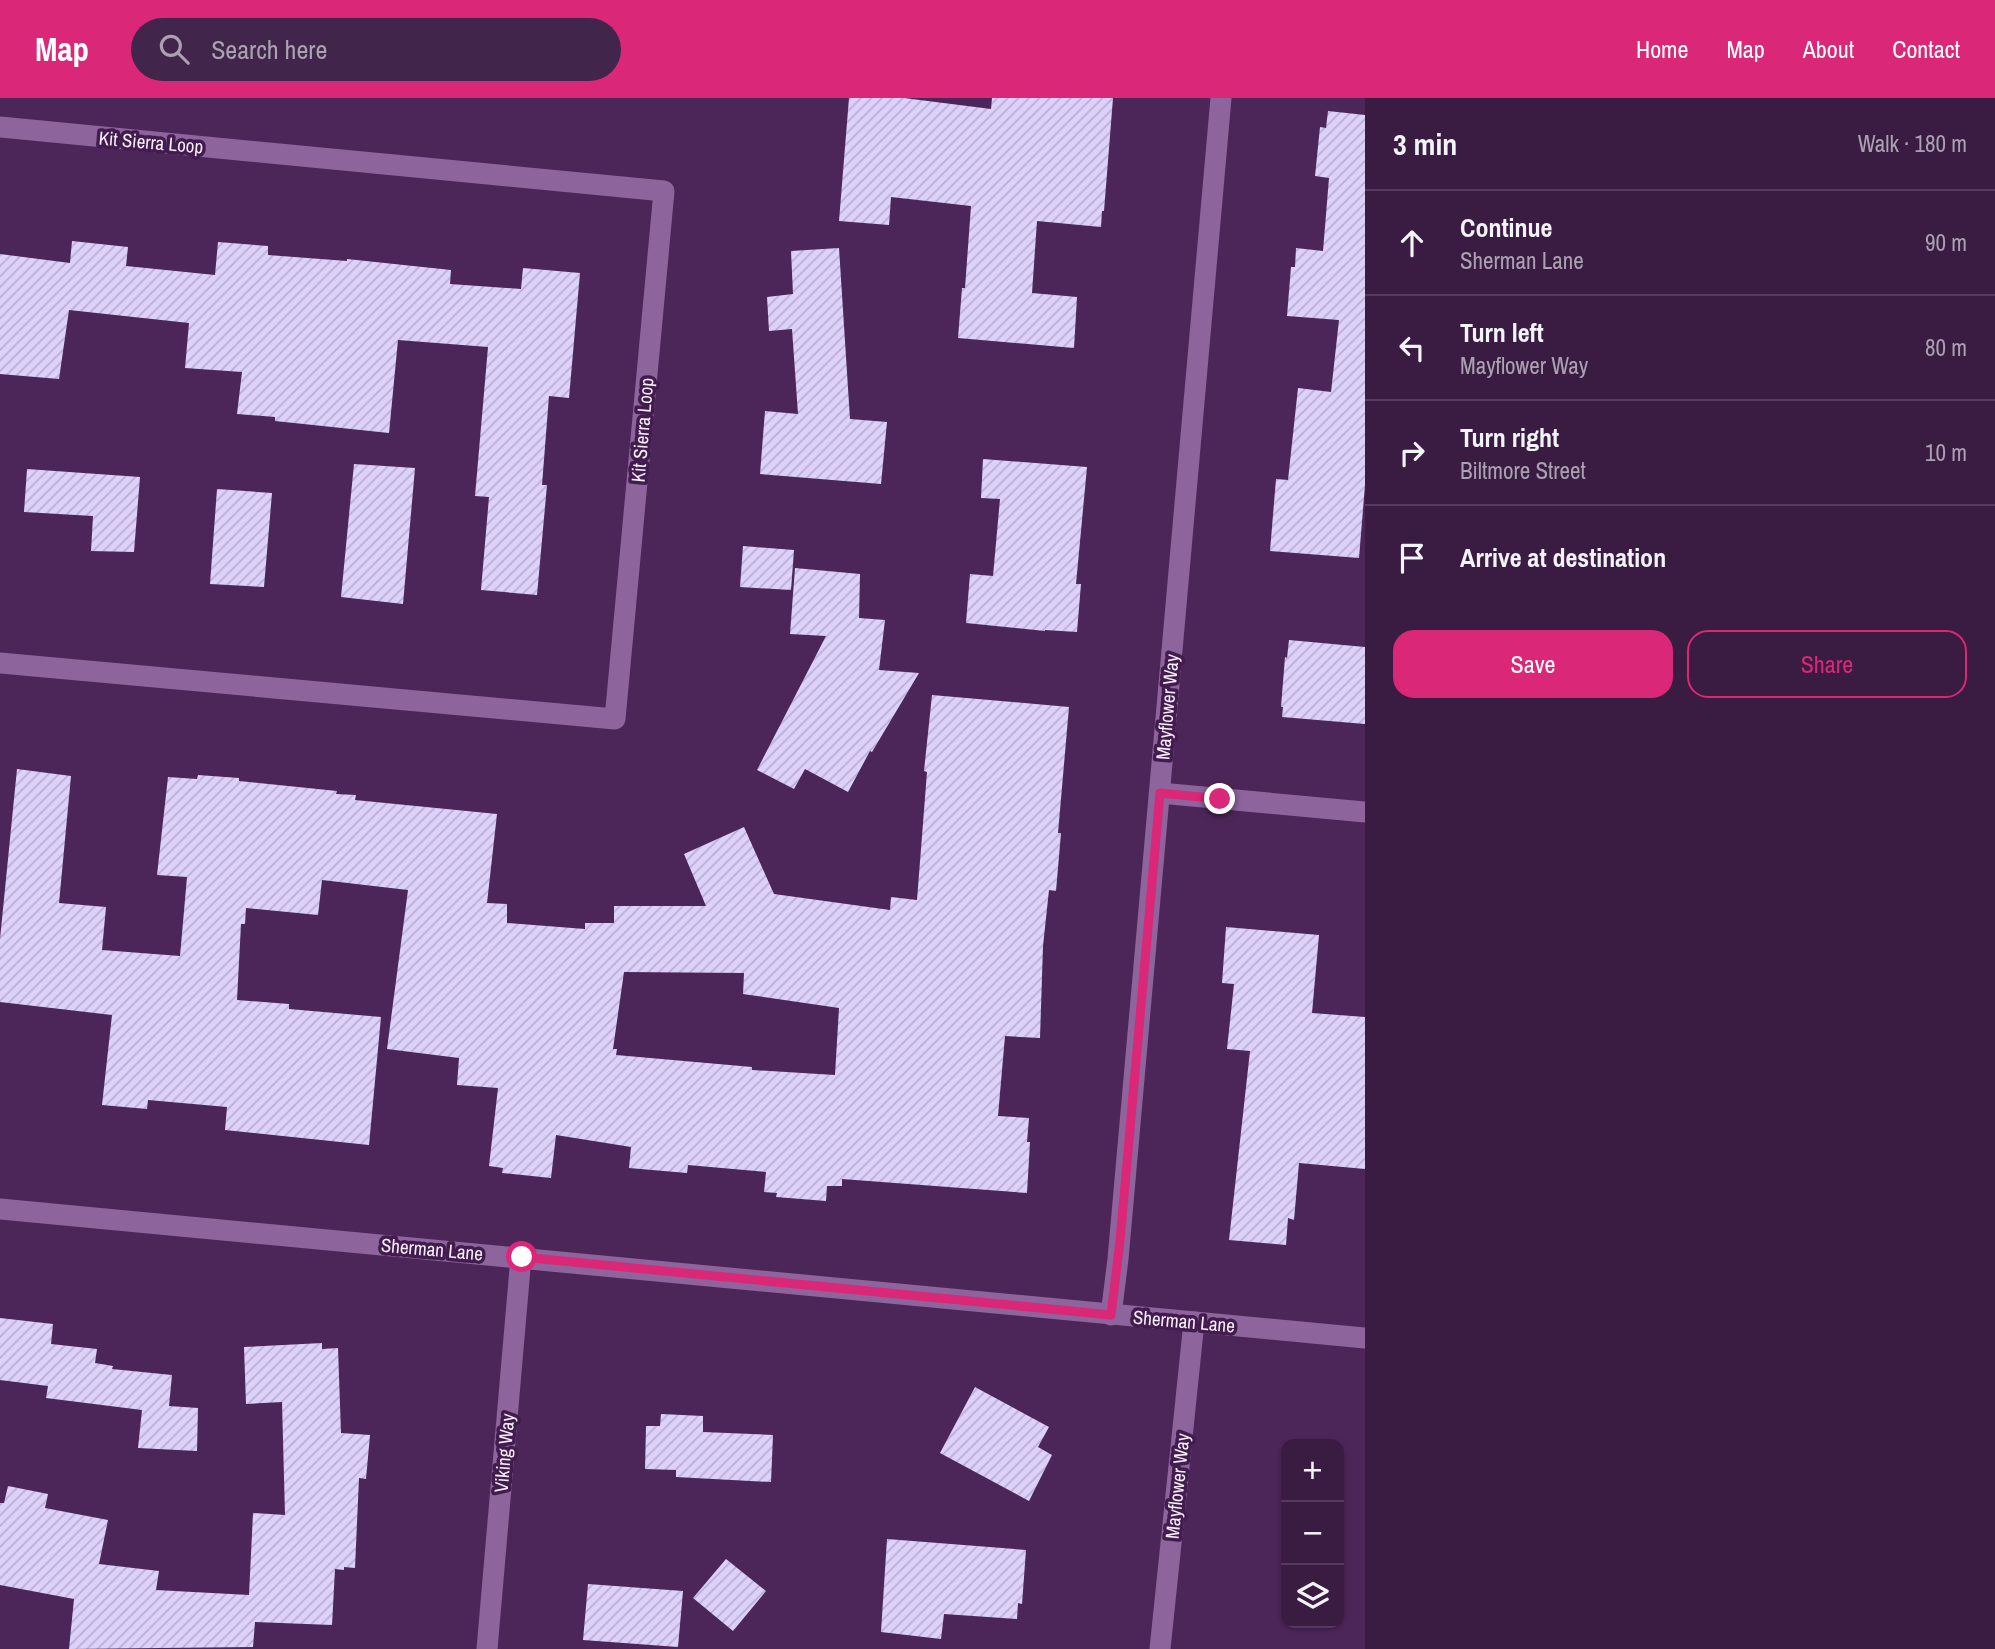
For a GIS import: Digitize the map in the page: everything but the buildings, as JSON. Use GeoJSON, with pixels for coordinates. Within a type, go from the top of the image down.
{"type":"FeatureCollection","features":[{"type":"Feature","properties":{"kind":"street","name":"Mayflower Way"},"geometry":{"type":"LineString","coordinates":[[1111,1315],[1120,1241],[1221,98]]}},
{"type":"Feature","properties":{"kind":"street","name":"Kit Sierra Loop"},"geometry":{"type":"LineString","coordinates":[[0,127],[664,191],[615,719],[0,663]]}},
{"type":"Feature","properties":{"kind":"street"},"geometry":{"type":"LineString","coordinates":[[1160,793],[1365,811]]}},
{"type":"Feature","properties":{"kind":"street","name":"Sherman Lane"},"geometry":{"type":"LineString","coordinates":[[0,1209],[1365,1338]]}},
{"type":"Feature","properties":{"kind":"street","name":"Viking Way"},"geometry":{"type":"LineString","coordinates":[[487,1649],[522,1257]]}},
{"type":"Feature","properties":{"kind":"street","name":"Mayflower Way"},"geometry":{"type":"LineString","coordinates":[[1160,1649],[1194,1322]]}},
{"type":"Feature","properties":{"kind":"route"},"geometry":{"type":"LineString","coordinates":[[522,1257],[1111,1315],[1160,793],[1220,799]]}}]}
